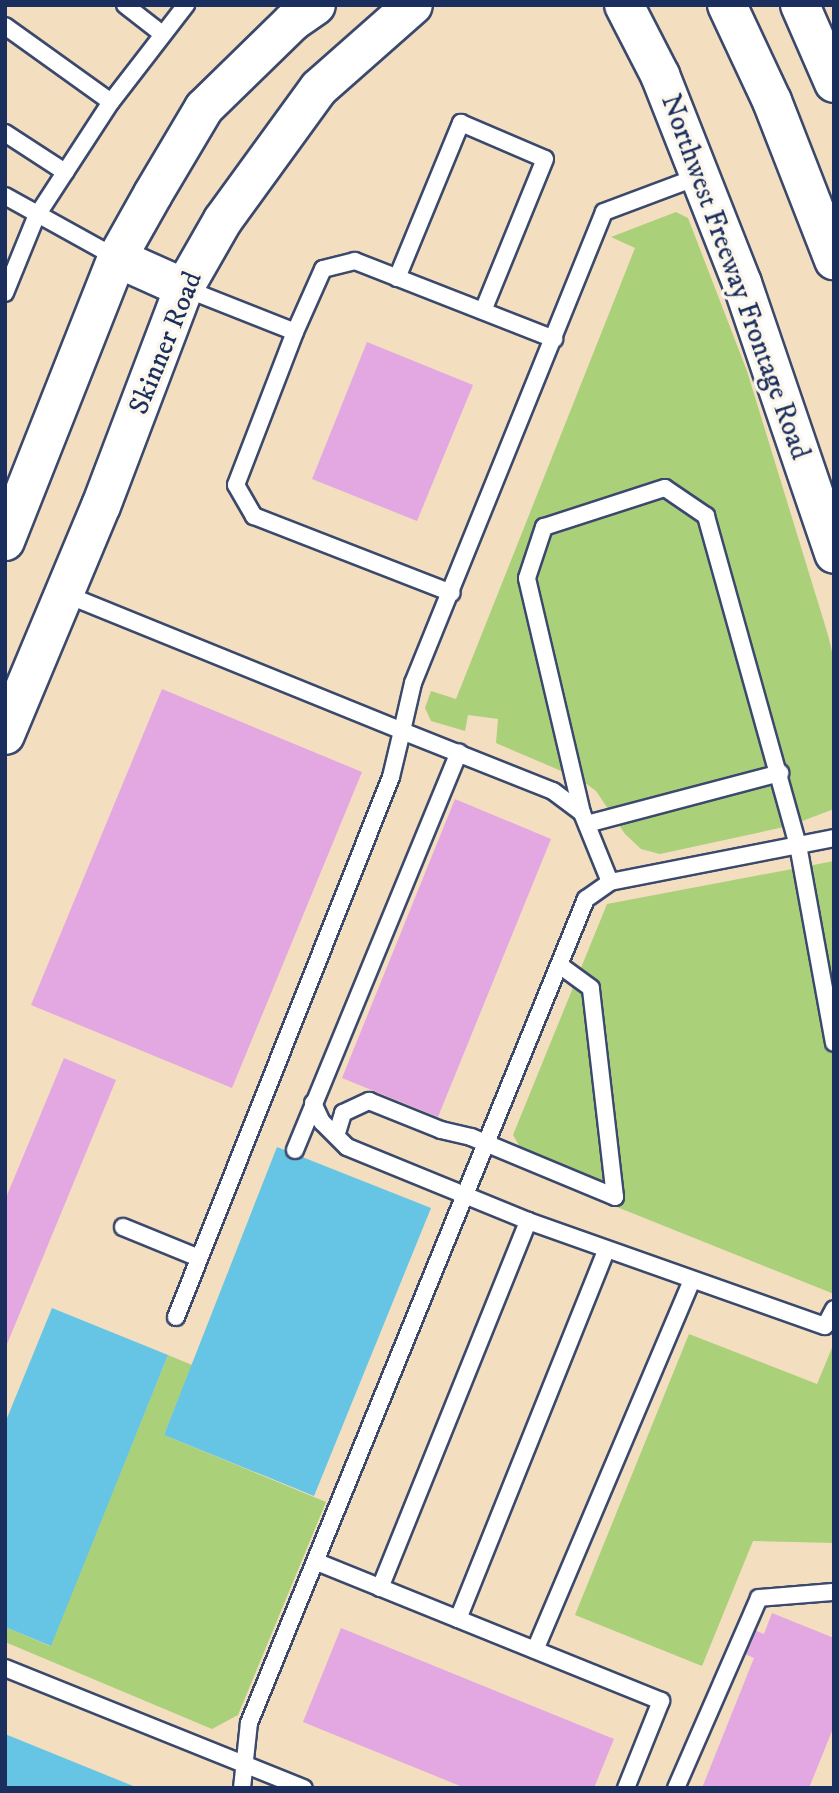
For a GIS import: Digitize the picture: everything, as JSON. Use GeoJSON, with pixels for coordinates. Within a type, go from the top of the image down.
{"type":"FeatureCollection","features":[{"type":"Feature","properties":{"kind":"main road"},"geometry":{"type":"LineString","coordinates":[[5,541],[117,258],[204,108],[292,22],[316,5]]}},
{"type":"Feature","properties":{"kind":"main road","name":"Skinner Road"},"geometry":{"type":"LineString","coordinates":[[5,735],[101,506],[184,288],[223,220],[318,88],[413,5]]}},
{"type":"Feature","properties":{"kind":"main road","name":"Northwest Freeway Frontage Road"},"geometry":{"type":"LineString","coordinates":[[624,5],[660,75],[742,283],[834,554]]}},
{"type":"Feature","properties":{"kind":"main road"},"geometry":{"type":"LineString","coordinates":[[658,5],[660,75]]}},
{"type":"Feature","properties":{"kind":"main road"},"geometry":{"type":"LineString","coordinates":[[727,5],[748,47],[834,260]]}},
{"type":"Feature","properties":{"kind":"main road"},"geometry":{"type":"LineString","coordinates":[[805,14],[834,83]]}},
{"type":"Feature","properties":{"kind":"main road"},"geometry":{"type":"LineString","coordinates":[[117,258],[184,288]]}},
{"type":"Feature","properties":{"kind":"lane"},"geometry":{"type":"LineString","coordinates":[[125,5],[161,33]]}},
{"type":"Feature","properties":{"kind":"lane"},"geometry":{"type":"LineString","coordinates":[[5,293],[36,217],[111,102],[161,33],[186,5]]}},
{"type":"Feature","properties":{"kind":"lane"},"geometry":{"type":"LineString","coordinates":[[5,26],[111,102]]}},
{"type":"Feature","properties":{"kind":"lane"},"geometry":{"type":"LineString","coordinates":[[397,278],[461,123],[545,159],[483,311]]}},
{"type":"Feature","properties":{"kind":"lane"},"geometry":{"type":"LineString","coordinates":[[5,133],[65,172]]}},
{"type":"Feature","properties":{"kind":"lane"},"geometry":{"type":"LineString","coordinates":[[176,1317],[391,777],[413,683],[604,212],[700,176]]}},
{"type":"Feature","properties":{"kind":"lane"},"geometry":{"type":"LineString","coordinates":[[5,196],[36,217],[117,258]]}},
{"type":"Feature","properties":{"kind":"lane"},"geometry":{"type":"LineString","coordinates":[[451,593],[254,516],[236,485],[295,332],[323,269],[355,261],[554,339]]}},
{"type":"Feature","properties":{"kind":"lane"},"geometry":{"type":"LineString","coordinates":[[184,288],[295,332]]}},
{"type":"Feature","properties":{"kind":"lane"},"geometry":{"type":"LineString","coordinates":[[610,882],[585,818],[527,578],[544,527],[665,488],[706,516],[798,845],[834,1043]]}},
{"type":"Feature","properties":{"kind":"lane"},"geometry":{"type":"LineString","coordinates":[[63,593],[554,791],[585,818]]}},
{"type":"Feature","properties":{"kind":"lane"},"geometry":{"type":"LineString","coordinates":[[295,1150],[459,753]]}},
{"type":"Feature","properties":{"kind":"lane"},"geometry":{"type":"LineString","coordinates":[[585,818],[780,773]]}},
{"type":"Feature","properties":{"kind":"lane"},"geometry":{"type":"LineString","coordinates":[[242,1788],[249,1723],[586,900],[610,882],[834,838]]}},
{"type":"Feature","properties":{"kind":"lane"},"geometry":{"type":"LineString","coordinates":[[337,1133],[342,1113],[369,1101],[487,1144],[615,1198],[591,988],[559,965]]}},
{"type":"Feature","properties":{"kind":"lane"},"geometry":{"type":"LineString","coordinates":[[313,1103],[322,1122],[337,1133],[347,1147],[528,1221],[825,1326],[834,1309]]}},
{"type":"Feature","properties":{"kind":"lane"},"geometry":{"type":"LineString","coordinates":[[380,1588],[528,1221]]}},
{"type":"Feature","properties":{"kind":"lane"},"geometry":{"type":"LineString","coordinates":[[123,1227],[200,1258]]}},
{"type":"Feature","properties":{"kind":"lane"},"geometry":{"type":"LineString","coordinates":[[458,1619],[606,1250]]}},
{"type":"Feature","properties":{"kind":"lane"},"geometry":{"type":"LineString","coordinates":[[535,1650],[692,1281]]}},
{"type":"Feature","properties":{"kind":"lane"},"geometry":{"type":"LineString","coordinates":[[317,1562],[661,1701],[626,1788]]}},
{"type":"Feature","properties":{"kind":"lane"},"geometry":{"type":"LineString","coordinates":[[676,1788],[759,1598],[834,1592]]}},
{"type":"Feature","properties":{"kind":"lane"},"geometry":{"type":"LineString","coordinates":[[5,1668],[304,1788]]}},
{"type":"Feature","properties":{"kind":"green space"},"geometry":{"type":"Polygon","coordinates":[[[676,212],[688,218],[747,371],[828,635],[834,660],[834,809],[789,826],[660,854],[641,849],[625,834],[596,791],[580,779],[496,743],[498,719],[468,715],[465,731],[431,721],[425,708],[431,691],[456,699],[635,248],[611,237],[676,212]]]}},
{"type":"Feature","properties":{"kind":"green space"},"geometry":{"type":"Polygon","coordinates":[[[834,861],[834,1294],[512,1165],[520,1147],[513,1135],[607,904],[834,861]]]}},
{"type":"Feature","properties":{"kind":"green space"},"geometry":{"type":"Polygon","coordinates":[[[689,1334],[817,1384],[834,1343],[834,1543],[753,1541],[702,1666],[575,1615],[689,1334]]]}},
{"type":"Feature","properties":{"kind":"green space"},"geometry":{"type":"Polygon","coordinates":[[[168,1355],[192,1365],[164,1435],[326,1502],[238,1715],[212,1729],[5,1642],[5,1627],[50,1646],[168,1355]]]}},
{"type":"Feature","properties":{"kind":"water"},"geometry":{"type":"Polygon","coordinates":[[[277,1147],[431,1208],[314,1496],[164,1435],[277,1147]]]}},
{"type":"Feature","properties":{"kind":"water"},"geometry":{"type":"Polygon","coordinates":[[[52,1308],[168,1355],[51,1646],[5,1627],[5,1423],[52,1308]]]}},
{"type":"Feature","properties":{"kind":"water"},"geometry":{"type":"Polygon","coordinates":[[[5,1734],[138,1788],[5,1788],[5,1734]]]}},
{"type":"Feature","properties":{"kind":"building"},"geometry":{"type":"Polygon","coordinates":[[[367,342],[473,385],[417,521],[312,479],[367,342]]]}},
{"type":"Feature","properties":{"kind":"building"},"geometry":{"type":"Polygon","coordinates":[[[162,689],[362,772],[232,1088],[31,1005],[162,689]]]}},
{"type":"Feature","properties":{"kind":"building"},"geometry":{"type":"Polygon","coordinates":[[[455,799],[551,839],[438,1117],[342,1078],[455,799]]]}},
{"type":"Feature","properties":{"kind":"building"},"geometry":{"type":"Polygon","coordinates":[[[64,1058],[116,1080],[5,1349],[5,1200],[64,1058]]]}},
{"type":"Feature","properties":{"kind":"building"},"geometry":{"type":"Polygon","coordinates":[[[772,1613],[834,1638],[834,1726],[809,1788],[702,1788],[754,1658],[745,1654],[754,1630],[764,1634],[772,1613]]]}},
{"type":"Feature","properties":{"kind":"building"},"geometry":{"type":"Polygon","coordinates":[[[341,1628],[614,1739],[594,1788],[465,1788],[303,1722],[341,1628]]]}}]}
